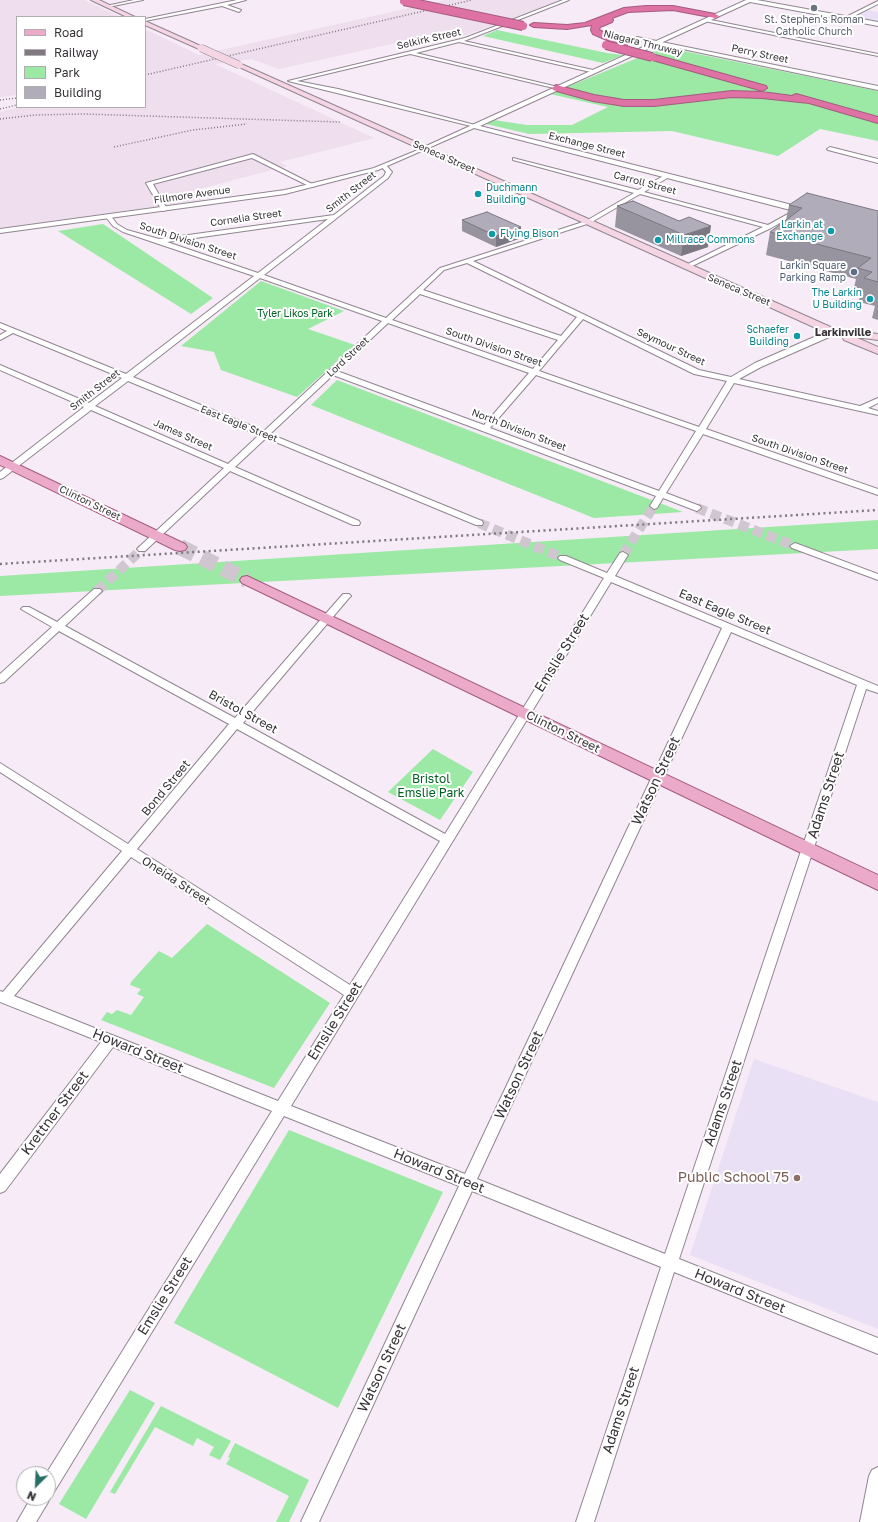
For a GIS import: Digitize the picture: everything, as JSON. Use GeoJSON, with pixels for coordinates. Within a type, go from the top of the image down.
{"type":"FeatureCollection","features":[{"type":"Feature","properties":{"kind":"highway"},"geometry":{"type":"LineString","coordinates":[[402,0],[529,25],[567,27],[586,26],[627,10],[646,8],[673,8],[711,18]]}},
{"type":"Feature","properties":{"kind":"highway"},"geometry":{"type":"LineString","coordinates":[[418,0],[572,35]]}},
{"type":"Feature","properties":{"kind":"highway"},"geometry":{"type":"LineString","coordinates":[[612,43],[596,32],[598,24],[633,11],[654,8],[669,9],[711,18]]}},
{"type":"Feature","properties":{"kind":"highway","name":"Niagara Thruway"},"geometry":{"type":"LineString","coordinates":[[591,37],[808,101],[823,102],[878,114]]}},
{"type":"Feature","properties":{"kind":"highway","name":"Niagara Thruway"},"geometry":{"type":"LineString","coordinates":[[612,43],[660,58],[777,87],[878,120]]}},
{"type":"Feature","properties":{"kind":"highway"},"geometry":{"type":"LineString","coordinates":[[556,88],[609,99],[641,101],[675,98],[689,93],[697,84],[692,74],[660,58]]}},
{"type":"Feature","properties":{"kind":"highway"},"geometry":{"type":"LineString","coordinates":[[556,88],[593,98],[624,103],[654,103],[732,94],[762,95],[808,101]]}},
{"type":"Feature","properties":{"kind":"main road"},"geometry":{"type":"LineString","coordinates":[[94,0],[130,16]]}},
{"type":"Feature","properties":{"kind":"main road","name":"Seneca Street"},"geometry":{"type":"LineString","coordinates":[[146,23],[833,332],[878,337]]}},
{"type":"Feature","properties":{"kind":"main road"},"geometry":{"type":"LineString","coordinates":[[833,332],[878,351]]}},
{"type":"Feature","properties":{"kind":"main road","name":"Clinton Street"},"geometry":{"type":"LineString","coordinates":[[0,460],[180,547]]}},
{"type":"Feature","properties":{"kind":"main road","name":"Clinton Street"},"geometry":{"type":"LineString","coordinates":[[247,580],[878,883]]}},
{"type":"Feature","properties":{"kind":"street"},"geometry":{"type":"LineString","coordinates":[[108,6],[141,0]]}},
{"type":"Feature","properties":{"kind":"street"},"geometry":{"type":"LineString","coordinates":[[146,20],[244,0]]}},
{"type":"Feature","properties":{"kind":"street","name":"Selkirk Street"},"geometry":{"type":"LineString","coordinates":[[291,81],[458,41],[567,0]]}},
{"type":"Feature","properties":{"kind":"street"},"geometry":{"type":"LineString","coordinates":[[750,0],[878,24]]}},
{"type":"Feature","properties":{"kind":"street","name":"Smith Street"},"geometry":{"type":"LineString","coordinates":[[0,476],[337,216],[388,174],[384,166],[750,0]]}},
{"type":"Feature","properties":{"kind":"street"},"geometry":{"type":"LineString","coordinates":[[846,18],[878,2]]}},
{"type":"Feature","properties":{"kind":"street"},"geometry":{"type":"LineString","coordinates":[[222,4],[239,11]]}},
{"type":"Feature","properties":{"kind":"street"},"geometry":{"type":"LineString","coordinates":[[711,18],[878,54]]}},
{"type":"Feature","properties":{"kind":"street","name":"Perry Street"},"geometry":{"type":"LineString","coordinates":[[637,38],[878,88]]}},
{"type":"Feature","properties":{"kind":"street"},"geometry":{"type":"LineString","coordinates":[[458,41],[592,72]]}},
{"type":"Feature","properties":{"kind":"street"},"geometry":{"type":"LineString","coordinates":[[409,53],[556,88]]}},
{"type":"Feature","properties":{"kind":"street","name":"Exchange Street"},"geometry":{"type":"LineString","coordinates":[[291,81],[342,92],[814,214]]}},
{"type":"Feature","properties":{"kind":"street"},"geometry":{"type":"LineString","coordinates":[[830,149],[878,161]]}},
{"type":"Feature","properties":{"kind":"street"},"geometry":{"type":"LineString","coordinates":[[164,209],[149,183],[253,156],[313,186]]}},
{"type":"Feature","properties":{"kind":"street","name":"Carroll Street"},"geometry":{"type":"LineString","coordinates":[[514,159],[769,227]]}},
{"type":"Feature","properties":{"kind":"street","name":"Fillmore Avenue"},"geometry":{"type":"LineString","coordinates":[[0,231],[270,194],[313,186],[384,166]]}},
{"type":"Feature","properties":{"kind":"street","name":"Lord Street"},"geometry":{"type":"LineString","coordinates":[[142,549],[266,435],[442,269],[588,222],[667,176]]}},
{"type":"Feature","properties":{"kind":"street"},"geometry":{"type":"LineString","coordinates":[[686,267],[769,227],[800,210]]}},
{"type":"Feature","properties":{"kind":"street","name":"South Division Street"},"geometry":{"type":"LineString","coordinates":[[108,216],[119,229],[260,276],[878,492]]}},
{"type":"Feature","properties":{"kind":"street","name":"Cornelia Street"},"geometry":{"type":"LineString","coordinates":[[158,241],[337,216]]}},
{"type":"Feature","properties":{"kind":"street","name":"Seymour Street"},"geometry":{"type":"LineString","coordinates":[[468,261],[697,372],[878,413]]}},
{"type":"Feature","properties":{"kind":"street"},"geometry":{"type":"LineString","coordinates":[[419,291],[562,339]]}},
{"type":"Feature","properties":{"kind":"street"},"geometry":{"type":"LineString","coordinates":[[485,429],[582,316]]}},
{"type":"Feature","properties":{"kind":"street","name":"East Eagle Street"},"geometry":{"type":"LineString","coordinates":[[0,325],[479,523]]}},
{"type":"Feature","properties":{"kind":"street"},"geometry":{"type":"LineString","coordinates":[[0,338],[13,330]]}},
{"type":"Feature","properties":{"kind":"street"},"geometry":{"type":"LineString","coordinates":[[654,506],[732,380],[758,365],[833,332]]}},
{"type":"Feature","properties":{"kind":"street","name":"James Street"},"geometry":{"type":"LineString","coordinates":[[0,367],[356,523]]}},
{"type":"Feature","properties":{"kind":"street","name":"North Division Street"},"geometry":{"type":"LineString","coordinates":[[333,372],[697,508]]}},
{"type":"Feature","properties":{"kind":"street"},"geometry":{"type":"LineString","coordinates":[[861,409],[878,400]]}},
{"type":"Feature","properties":{"kind":"street"},"geometry":{"type":"LineString","coordinates":[[795,546],[878,577]]}},
{"type":"Feature","properties":{"kind":"street","name":"Emslie Street"},"geometry":{"type":"LineString","coordinates":[[56,1473],[623,556]]}},
{"type":"Feature","properties":{"kind":"street","name":"East Eagle Street"},"geometry":{"type":"LineString","coordinates":[[562,558],[878,690]]}},
{"type":"Feature","properties":{"kind":"street"},"geometry":{"type":"LineString","coordinates":[[0,680],[97,591]]}},
{"type":"Feature","properties":{"kind":"street","name":"Bond Street"},"geometry":{"type":"LineString","coordinates":[[3,997],[130,851],[346,596]]}},
{"type":"Feature","properties":{"kind":"street","name":"Bristol Street"},"geometry":{"type":"LineString","coordinates":[[26,609],[447,840]]}},
{"type":"Feature","properties":{"kind":"street","name":"Watson Street"},"geometry":{"type":"LineString","coordinates":[[310,1522],[728,627]]}},
{"type":"Feature","properties":{"kind":"street","name":"Adams Street"},"geometry":{"type":"LineString","coordinates":[[585,1522],[863,684]]}},
{"type":"Feature","properties":{"kind":"street","name":"Oneida Street"},"geometry":{"type":"LineString","coordinates":[[0,767],[352,994]]}},
{"type":"Feature","properties":{"kind":"street","name":"Howard Street"},"geometry":{"type":"LineString","coordinates":[[3,997],[878,1346]]}},
{"type":"Feature","properties":{"kind":"street","name":"Krettner Street"},"geometry":{"type":"LineString","coordinates":[[0,1186],[110,1040]]}},
{"type":"Feature","properties":{"kind":"street"},"geometry":{"type":"LineString","coordinates":[[869,1522],[878,1476]]}},
{"type":"Feature","properties":{"kind":"street"},"geometry":{"type":"LineString","coordinates":[[26,1522],[36,1506]]}},
{"type":"Feature","properties":{"kind":"shaded area"},"geometry":{"type":"Polygon","coordinates":[[[0,0],[84,0],[119,16],[16,16],[16,95],[0,97],[0,0]]]}},
{"type":"Feature","properties":{"kind":"shaded area"},"geometry":{"type":"Polygon","coordinates":[[[445,0],[562,0],[464,36],[449,31],[279,69],[251,59],[215,64],[374,138],[280,162],[287,166],[188,192],[203,200],[0,228],[0,112],[17,108],[146,108],[146,29],[199,55],[445,0]]]}},
{"type":"Feature","properties":{"kind":"shaded area"},"geometry":{"type":"Polygon","coordinates":[[[867,10],[878,12],[878,22],[853,17],[867,10]]]}},
{"type":"Feature","properties":{"kind":"shaded area","name":"Public School 75"},"geometry":{"type":"Polygon","coordinates":[[[754,1059],[878,1102],[878,1329],[690,1255],[754,1059]]]}},
{"type":"Feature","properties":{"kind":"green space"},"geometry":{"type":"Polygon","coordinates":[[[497,30],[623,55],[603,63],[483,36],[497,30]]]}},
{"type":"Feature","properties":{"kind":"green space"},"geometry":{"type":"Polygon","coordinates":[[[664,47],[878,91],[878,141],[820,129],[778,156],[672,131],[529,134],[486,124],[494,120],[527,125],[572,125],[608,107],[550,94],[664,47]]]}},
{"type":"Feature","properties":{"kind":"green space"},"geometry":{"type":"Polygon","coordinates":[[[103,224],[213,298],[191,314],[58,231],[103,224]]]}},
{"type":"Feature","properties":{"kind":"green space","name":"Tyler Likos Park"},"geometry":{"type":"Polygon","coordinates":[[[261,281],[344,311],[308,329],[355,345],[297,397],[221,370],[214,352],[181,346],[261,281]]]}},
{"type":"Feature","properties":{"kind":"green space"},"geometry":{"type":"Polygon","coordinates":[[[337,380],[683,512],[594,518],[311,405],[337,380]]]}},
{"type":"Feature","properties":{"kind":"green space"},"geometry":{"type":"Polygon","coordinates":[[[878,520],[878,549],[0,596],[0,576],[878,520]]]}},
{"type":"Feature","properties":{"kind":"green space","name":"Bristol Emslie Park"},"geometry":{"type":"Polygon","coordinates":[[[433,749],[473,772],[440,820],[388,792],[433,749]]]}},
{"type":"Feature","properties":{"kind":"green space"},"geometry":{"type":"Polygon","coordinates":[[[207,924],[330,1003],[274,1088],[101,1020],[107,1012],[112,1014],[117,1010],[131,1015],[144,997],[137,994],[141,989],[130,985],[131,982],[159,951],[172,958],[207,924]]]}},
{"type":"Feature","properties":{"kind":"green space"},"geometry":{"type":"Polygon","coordinates":[[[289,1130],[443,1192],[338,1408],[174,1323],[289,1130]]]}},
{"type":"Feature","properties":{"kind":"green space"},"geometry":{"type":"Polygon","coordinates":[[[130,1390],[155,1403],[86,1519],[59,1504],[130,1390]]]}},
{"type":"Feature","properties":{"kind":"green space"},"geometry":{"type":"Polygon","coordinates":[[[161,1406],[231,1441],[220,1460],[209,1455],[214,1447],[197,1438],[193,1446],[155,1427],[115,1494],[110,1492],[161,1406]]]}},
{"type":"Feature","properties":{"kind":"green space"},"geometry":{"type":"Polygon","coordinates":[[[235,1443],[309,1480],[289,1522],[276,1522],[289,1496],[226,1464],[230,1458],[228,1457],[235,1443]]]}},
{"type":"Feature","properties":{"kind":"building"},"geometry":{"type":"Polygon","coordinates":[[[807,193],[878,211],[878,282],[864,278],[872,272],[858,268],[871,258],[770,232],[802,208],[789,205],[807,193]]]}},
{"type":"Feature","properties":{"kind":"building"},"geometry":{"type":"Polygon","coordinates":[[[633,201],[679,221],[689,217],[711,226],[684,235],[617,206],[633,201]]]}},
{"type":"Feature","properties":{"kind":"building"},"geometry":{"type":"Polygon","coordinates":[[[487,212],[521,227],[496,236],[462,220],[487,212]]]}},
{"type":"Feature","properties":{"kind":"tunnel"},"geometry":{"type":"LineString","coordinates":[[623,555],[653,507]]}},
{"type":"Feature","properties":{"kind":"tunnel"},"geometry":{"type":"LineString","coordinates":[[697,508],[795,546]]}},
{"type":"Feature","properties":{"kind":"tunnel"},"geometry":{"type":"LineString","coordinates":[[479,523],[563,558]]}},
{"type":"Feature","properties":{"kind":"tunnel"},"geometry":{"type":"LineString","coordinates":[[180,547],[247,580]]}},
{"type":"Feature","properties":{"kind":"tunnel"},"geometry":{"type":"LineString","coordinates":[[97,591],[142,549]]}},
{"type":"Feature","properties":{"kind":"railway"},"geometry":{"type":"LineString","coordinates":[[146,75],[472,0]]}},
{"type":"Feature","properties":{"kind":"railway"},"geometry":{"type":"LineString","coordinates":[[0,100],[16,98]]}},
{"type":"Feature","properties":{"kind":"railway"},"geometry":{"type":"LineString","coordinates":[[0,109],[16,105]]}},
{"type":"Feature","properties":{"kind":"railway"},"geometry":{"type":"LineString","coordinates":[[0,119],[35,115],[83,114],[340,122]]}},
{"type":"Feature","properties":{"kind":"railway"},"geometry":{"type":"LineString","coordinates":[[114,147],[193,130],[247,124]]}},
{"type":"Feature","properties":{"kind":"railway"},"geometry":{"type":"LineString","coordinates":[[0,564],[878,510]]}},
{"type":"Feature","properties":{"kind":"place","name":"St. Stephen's Roman Catholic Church"},"geometry":{"type":"Point","coordinates":[814,8]}},
{"type":"Feature","properties":{"kind":"place","name":"Duchmann Building"},"geometry":{"type":"Point","coordinates":[478,194]}},
{"type":"Feature","properties":{"kind":"place","name":"Larkin at Exchange"},"geometry":{"type":"Point","coordinates":[831,231]}},
{"type":"Feature","properties":{"kind":"place","name":"Flying Bison"},"geometry":{"type":"Point","coordinates":[492,234]}},
{"type":"Feature","properties":{"kind":"place","name":"Millrace Commons"},"geometry":{"type":"Point","coordinates":[658,240]}},
{"type":"Feature","properties":{"kind":"place","name":"Larkin Square Parking Ramp"},"geometry":{"type":"Point","coordinates":[854,272]}},
{"type":"Feature","properties":{"kind":"place","name":"The Larkin U Building"},"geometry":{"type":"Point","coordinates":[870,299]}},
{"type":"Feature","properties":{"kind":"place","name":"Schaefer Building"},"geometry":{"type":"Point","coordinates":[797,336]}},
{"type":"Feature","properties":{"kind":"place","name":"Public School 75"},"geometry":{"type":"Point","coordinates":[797,1178]}},
{"type":"Feature","properties":{"kind":"district","name":"Larkinville"},"geometry":{"type":"Point","coordinates":[843,333]}}]}
